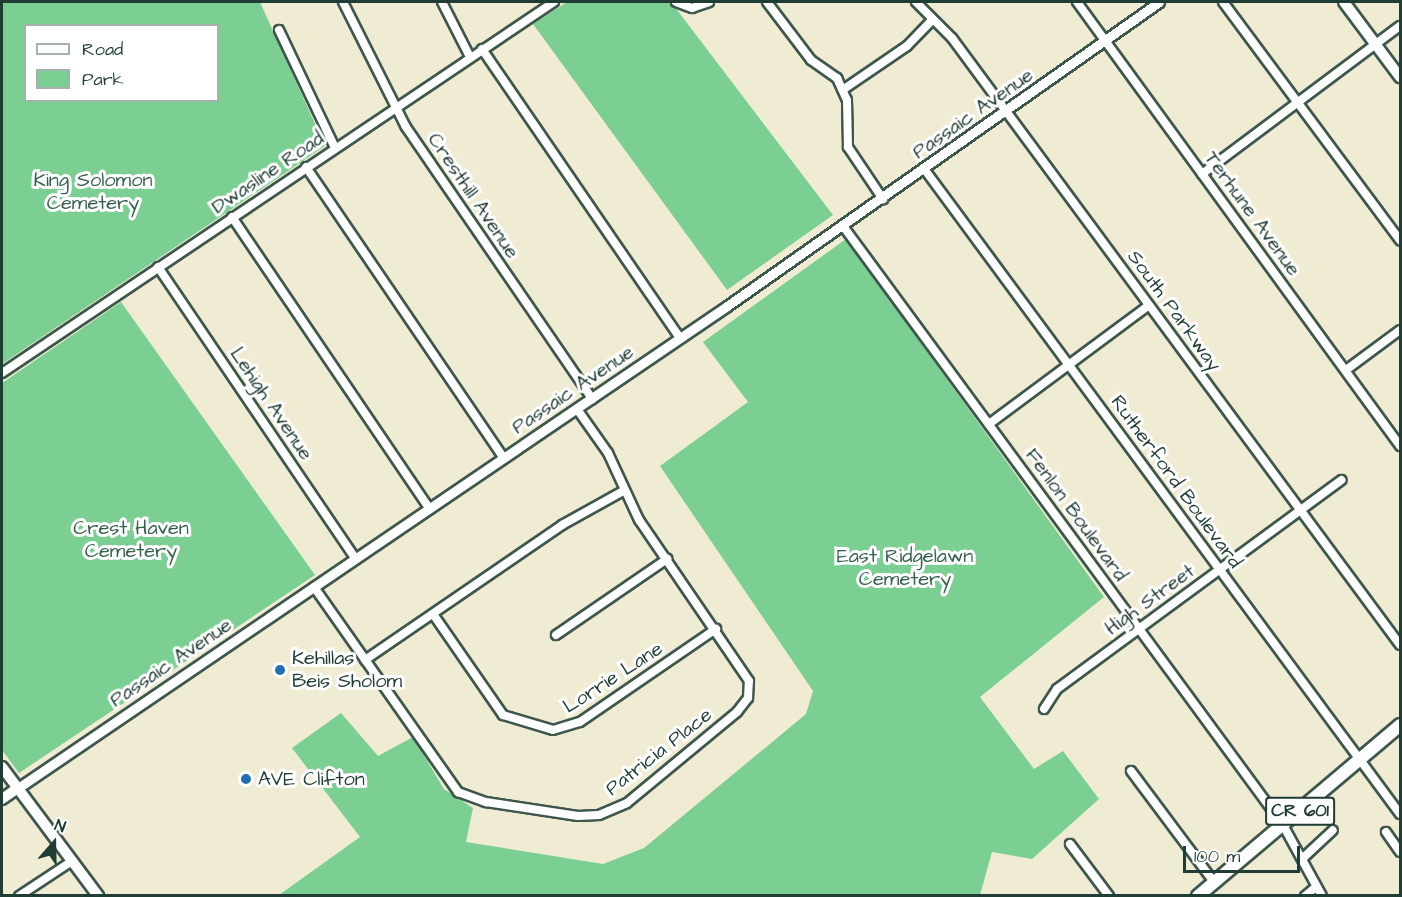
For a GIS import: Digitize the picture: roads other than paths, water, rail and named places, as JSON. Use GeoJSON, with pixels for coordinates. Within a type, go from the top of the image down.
{"type":"FeatureCollection","features":[{"type":"Feature","properties":{"kind":"main road"},"geometry":{"type":"LineString","coordinates":[[1344,2],[1401,77]]}},
{"type":"Feature","properties":{"kind":"main road","name":"CR 601"},"geometry":{"type":"LineString","coordinates":[[1198,896],[1212,888],[1401,725]]}},
{"type":"Feature","properties":{"kind":"main road"},"geometry":{"type":"LineString","coordinates":[[2,767],[98,896]]}},
{"type":"Feature","properties":{"kind":"main road","name":"Passaic Avenue"},"geometry":{"type":"LineString","coordinates":[[2,800],[18,788]]}},
{"type":"Feature","properties":{"kind":"street","name":"Cresthill Avenue"},"geometry":{"type":"LineString","coordinates":[[343,2],[394,108],[592,399]]}},
{"type":"Feature","properties":{"kind":"street"},"geometry":{"type":"LineString","coordinates":[[442,2],[470,57]]}},
{"type":"Feature","properties":{"kind":"street"},"geometry":{"type":"LineString","coordinates":[[676,2],[692,8],[709,2]]}},
{"type":"Feature","properties":{"kind":"street"},"geometry":{"type":"LineString","coordinates":[[767,2],[811,60],[844,89],[848,147],[883,198]]}},
{"type":"Feature","properties":{"kind":"street","name":"South Parkway"},"geometry":{"type":"LineString","coordinates":[[916,2],[1008,113],[1401,645]]}},
{"type":"Feature","properties":{"kind":"street","name":"Terhune Avenue"},"geometry":{"type":"LineString","coordinates":[[1077,2],[1401,446]]}},
{"type":"Feature","properties":{"kind":"street","name":"Passaic Avenue"},"geometry":{"type":"LineString","coordinates":[[18,788],[592,399],[1008,113],[1159,2]]}},
{"type":"Feature","properties":{"kind":"street"},"geometry":{"type":"LineString","coordinates":[[1224,2],[1401,240]]}},
{"type":"Feature","properties":{"kind":"street","name":"Dwasline Road"},"geometry":{"type":"LineString","coordinates":[[2,374],[550,3]]}},
{"type":"Feature","properties":{"kind":"street"},"geometry":{"type":"LineString","coordinates":[[844,89],[907,46],[932,20]]}},
{"type":"Feature","properties":{"kind":"street"},"geometry":{"type":"LineString","coordinates":[[1202,174],[1375,43],[1401,26]]}},
{"type":"Feature","properties":{"kind":"street"},"geometry":{"type":"LineString","coordinates":[[279,30],[335,148]]}},
{"type":"Feature","properties":{"kind":"street"},"geometry":{"type":"LineString","coordinates":[[482,49],[680,338]]}},
{"type":"Feature","properties":{"kind":"street"},"geometry":{"type":"LineString","coordinates":[[306,167],[504,458]]}},
{"type":"Feature","properties":{"kind":"street","name":"Rutherford Boulevard"},"geometry":{"type":"LineString","coordinates":[[925,170],[1401,814]]}},
{"type":"Feature","properties":{"kind":"street"},"geometry":{"type":"LineString","coordinates":[[232,217],[430,509]]}},
{"type":"Feature","properties":{"kind":"street","name":"Fenlon Boulevard"},"geometry":{"type":"LineString","coordinates":[[843,226],[1283,825],[1322,896]]}},
{"type":"Feature","properties":{"kind":"street","name":"Lehigh Avenue"},"geometry":{"type":"LineString","coordinates":[[158,267],[356,559]]}},
{"type":"Feature","properties":{"kind":"street"},"geometry":{"type":"LineString","coordinates":[[989,424],[1149,305]]}},
{"type":"Feature","properties":{"kind":"street"},"geometry":{"type":"LineString","coordinates":[[1346,370],[1401,330]]}},
{"type":"Feature","properties":{"kind":"street","name":"Patricia Place"},"geometry":{"type":"LineString","coordinates":[[314,587],[458,792],[486,802],[599,815],[627,803],[744,705],[749,681],[623,491],[608,453],[577,409]]}},
{"type":"Feature","properties":{"kind":"street","name":"High Street"},"geometry":{"type":"LineString","coordinates":[[1044,710],[1057,688],[1341,480]]}},
{"type":"Feature","properties":{"kind":"street"},"geometry":{"type":"LineString","coordinates":[[365,660],[606,497],[623,491]]}},
{"type":"Feature","properties":{"kind":"street"},"geometry":{"type":"LineString","coordinates":[[556,634],[668,560]]}},
{"type":"Feature","properties":{"kind":"street","name":"Lorrie Lane"},"geometry":{"type":"LineString","coordinates":[[433,614],[503,715],[554,730],[580,722],[716,629]]}},
{"type":"Feature","properties":{"kind":"street"},"geometry":{"type":"LineString","coordinates":[[1131,771],[1212,888]]}},
{"type":"Feature","properties":{"kind":"street"},"geometry":{"type":"LineString","coordinates":[[1302,859],[1333,830]]}},
{"type":"Feature","properties":{"kind":"street"},"geometry":{"type":"LineString","coordinates":[[1386,832],[1401,852]]}},
{"type":"Feature","properties":{"kind":"street"},"geometry":{"type":"LineString","coordinates":[[1070,844],[1109,896]]}},
{"type":"Feature","properties":{"kind":"street"},"geometry":{"type":"LineString","coordinates":[[19,896],[72,861]]}},
{"type":"Feature","properties":{"kind":"street"},"geometry":{"type":"LineString","coordinates":[[1305,896],[1316,887]]}},
{"type":"Feature","properties":{"kind":"place","name":"Kehillas Beis Sholom"},"geometry":{"type":"Point","coordinates":[280,670]}},
{"type":"Feature","properties":{"kind":"place","name":"AVE Clifton"},"geometry":{"type":"Point","coordinates":[246,779]}},
{"type":"Feature","properties":{"kind":"park label","name":"King Solomon Cemetery"},"geometry":{"type":"Point","coordinates":[93,192]}},
{"type":"Feature","properties":{"kind":"park label","name":"Crest Haven Cemetery"},"geometry":{"type":"Point","coordinates":[131,540]}},
{"type":"Feature","properties":{"kind":"park label","name":"East Ridgelawn Cemetery"},"geometry":{"type":"Point","coordinates":[905,568]}}]}
